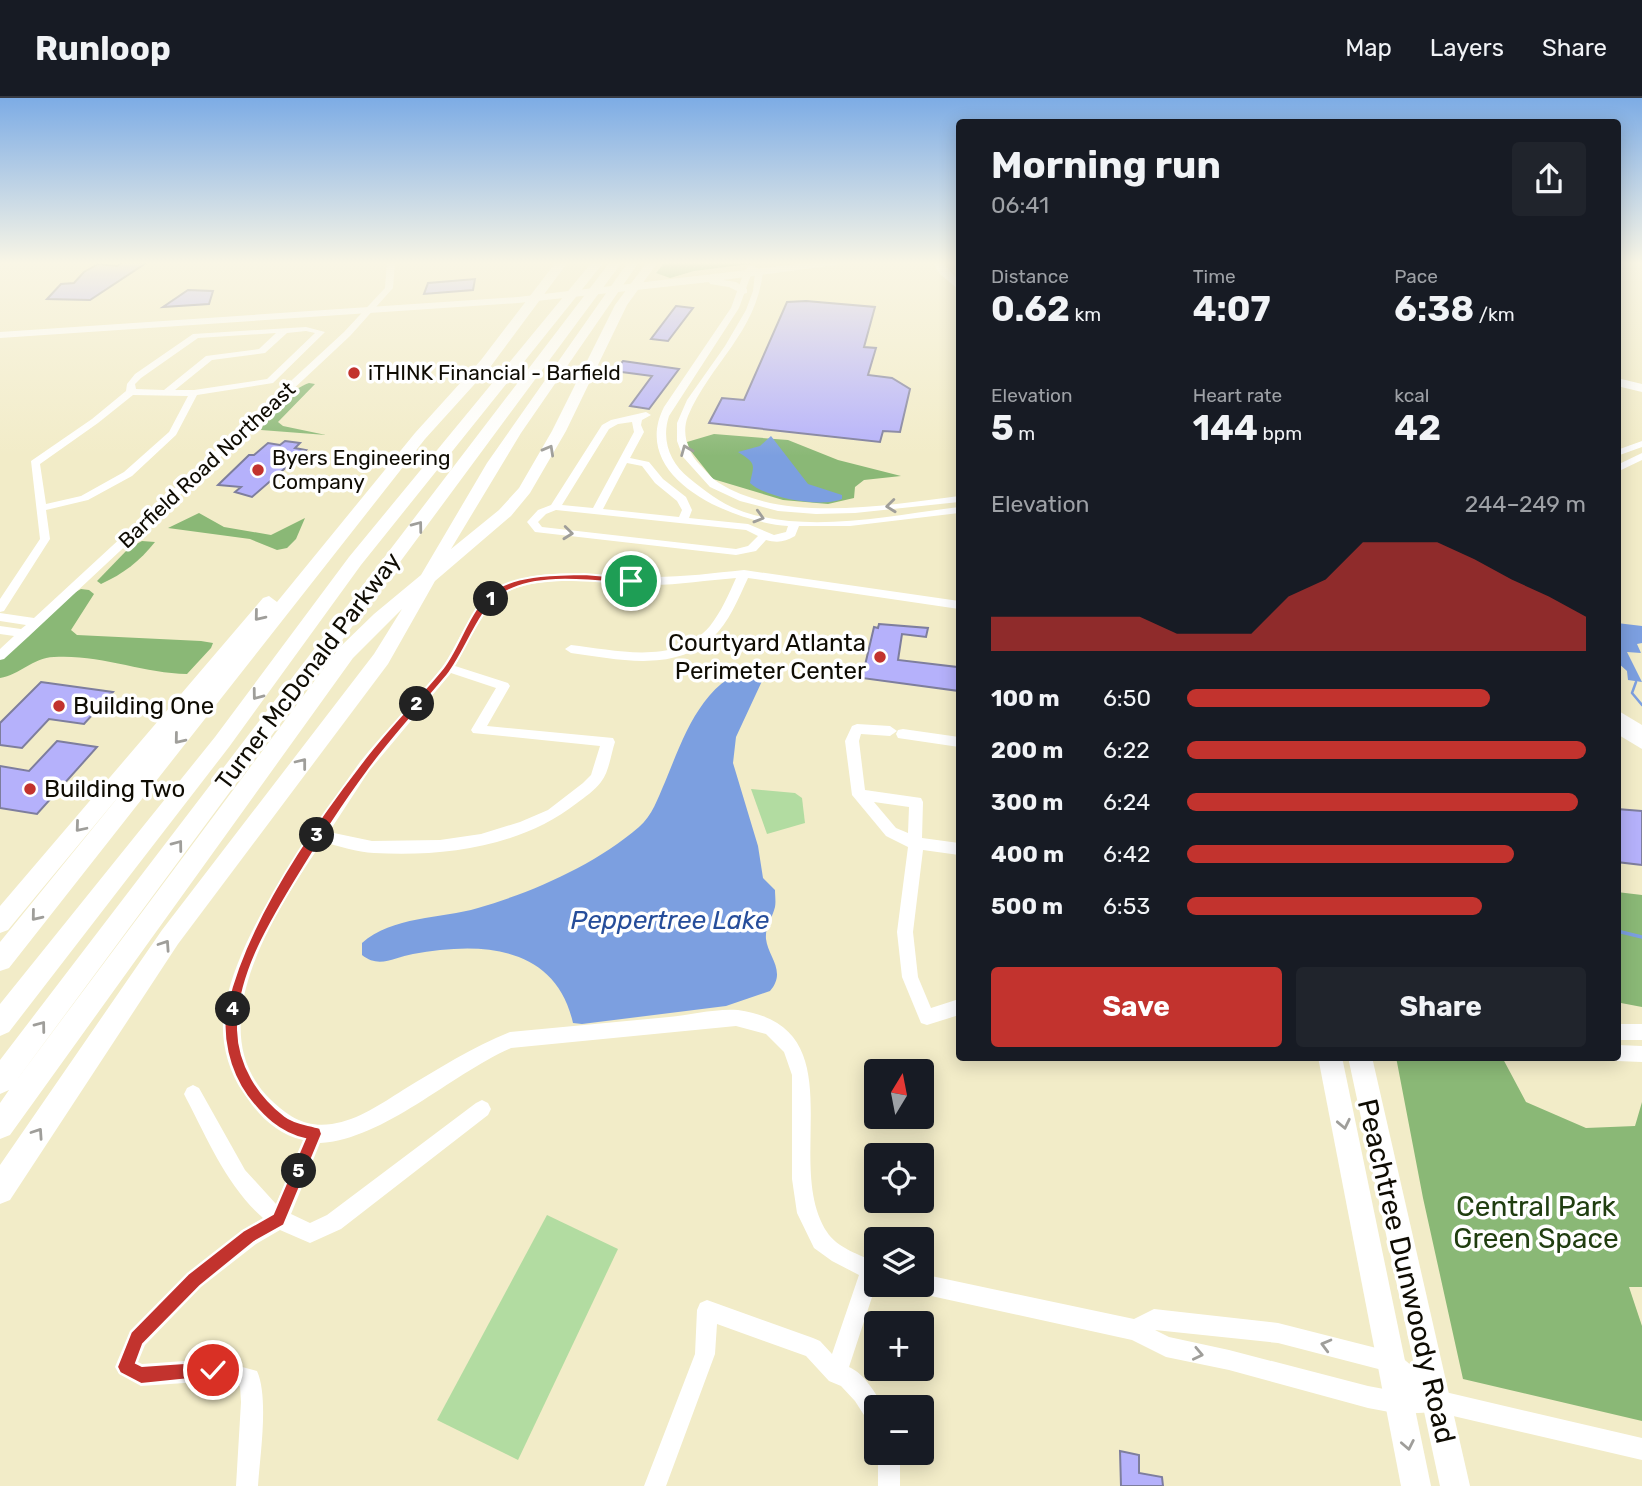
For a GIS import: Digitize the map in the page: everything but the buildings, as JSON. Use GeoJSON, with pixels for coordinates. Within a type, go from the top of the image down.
{"type":"FeatureCollection","features":[{"type":"Feature","properties":{"kind":"highway"},"geometry":{"type":"LineString","coordinates":[[0,923],[253,623],[355,497],[503,327]]}},
{"type":"Feature","properties":{"kind":"highway"},"geometry":{"type":"LineString","coordinates":[[0,960],[420,436],[486,363],[513,327]]}},
{"type":"Feature","properties":{"kind":"highway"},"geometry":{"type":"LineString","coordinates":[[355,561],[388,507],[529,327]]}},
{"type":"Feature","properties":{"kind":"highway","name":"Turner McDonald Parkway"},"geometry":{"type":"LineString","coordinates":[[0,1024],[222,742],[355,561],[545,327]]}},
{"type":"Feature","properties":{"kind":"highway","name":"Turner McDonald Parkway"},"geometry":{"type":"LineString","coordinates":[[0,1081],[567,327]]}},
{"type":"Feature","properties":{"kind":"highway"},"geometry":{"type":"LineString","coordinates":[[0,1190],[200,895],[381,659],[410,614],[464,512],[588,327]]}},
{"type":"Feature","properties":{"kind":"highway"},"geometry":{"type":"LineString","coordinates":[[500,456],[565,383],[605,327]]}},
{"type":"Feature","properties":{"kind":"highway"},"geometry":{"type":"LineString","coordinates":[[0,1125],[319,689],[363,634],[493,523],[533,478],[610,327]]}},
{"type":"Feature","properties":{"kind":"highway"},"geometry":{"type":"LineString","coordinates":[[420,436],[501,363]]}},
{"type":"Feature","properties":{"kind":"main road"},"geometry":{"type":"LineString","coordinates":[[0,335],[118,327]]}},
{"type":"Feature","properties":{"kind":"main road"},"geometry":{"type":"LineString","coordinates":[[1621,376],[1642,380]]}},
{"type":"Feature","properties":{"kind":"main road"},"geometry":{"type":"LineString","coordinates":[[1621,383],[1642,388]]}},
{"type":"Feature","properties":{"kind":"main road","name":"Peachtree Dunwoody Road"},"geometry":{"type":"LineString","coordinates":[[1331,1061],[1416,1486]]}},
{"type":"Feature","properties":{"kind":"main road","name":"Peachtree Dunwoody Road"},"geometry":{"type":"LineString","coordinates":[[1363,1064],[1455,1486]]}},
{"type":"Feature","properties":{"kind":"street","name":"Barfield Road Northeast"},"geometry":{"type":"LineString","coordinates":[[0,656],[353,327]]}},
{"type":"Feature","properties":{"kind":"street"},"geometry":{"type":"LineString","coordinates":[[722,327],[662,423],[665,457],[691,489],[709,500],[769,520],[794,524],[826,525],[866,515],[956,500]]}},
{"type":"Feature","properties":{"kind":"street"},"geometry":{"type":"LineString","coordinates":[[739,327],[682,420],[682,449],[702,477],[736,496],[771,506],[866,515],[956,510]]}},
{"type":"Feature","properties":{"kind":"street"},"geometry":{"type":"LineString","coordinates":[[0,608],[45,539],[35,463],[131,392],[194,393],[270,381],[321,332],[306,329],[196,336],[138,376],[131,384],[131,392]]}},
{"type":"Feature","properties":{"kind":"street"},"geometry":{"type":"LineString","coordinates":[[168,391],[209,358],[262,351],[285,330]]}},
{"type":"Feature","properties":{"kind":"street"},"geometry":{"type":"LineString","coordinates":[[704,354],[721,355]]}},
{"type":"Feature","properties":{"kind":"street"},"geometry":{"type":"LineString","coordinates":[[41,505],[84,498],[128,474],[173,433],[194,393]]}},
{"type":"Feature","properties":{"kind":"street"},"geometry":{"type":"LineString","coordinates":[[597,511],[639,432],[636,425],[642,417],[613,422],[605,427],[555,507],[537,517],[532,522],[534,526],[539,530],[736,552],[752,549],[764,536]]}},
{"type":"Feature","properties":{"kind":"street"},"geometry":{"type":"LineString","coordinates":[[1621,452],[1642,444]]}},
{"type":"Feature","properties":{"kind":"street"},"geometry":{"type":"LineString","coordinates":[[1621,467],[1642,456]]}},
{"type":"Feature","properties":{"kind":"street"},"geometry":{"type":"LineString","coordinates":[[625,460],[645,464],[659,481],[682,499],[687,510],[682,520]]}},
{"type":"Feature","properties":{"kind":"street"},"geometry":{"type":"LineString","coordinates":[[555,507],[748,527],[770,539],[784,538],[791,534],[794,524]]}},
{"type":"Feature","properties":{"kind":"street"},"geometry":{"type":"LineString","coordinates":[[571,649],[642,657],[661,656],[695,645],[714,629],[744,574]]}},
{"type":"Feature","properties":{"kind":"street"},"geometry":{"type":"LineString","coordinates":[[864,1266],[823,1244],[812,1229],[806,1212],[800,1145],[801,1073],[797,1052],[781,1032],[757,1019],[736,1018],[510,1040],[484,1051],[371,1120],[334,1133],[314,1134],[281,1122],[261,1103],[246,1082],[235,1058],[233,1007],[261,930],[278,896],[364,767],[448,668],[487,602],[498,592],[513,585],[565,576],[653,581],[744,574],[956,604]]}},
{"type":"Feature","properties":{"kind":"street"},"geometry":{"type":"LineString","coordinates":[[0,617],[37,622]]}},
{"type":"Feature","properties":{"kind":"street"},"geometry":{"type":"LineString","coordinates":[[0,630],[24,634]]}},
{"type":"Feature","properties":{"kind":"street"},"geometry":{"type":"LineString","coordinates":[[317,835],[372,847],[440,846],[481,840],[554,814],[597,777],[608,742],[478,730],[504,686],[448,668]]}},
{"type":"Feature","properties":{"kind":"street"},"geometry":{"type":"LineString","coordinates":[[1621,718],[1642,732]]}},
{"type":"Feature","properties":{"kind":"street"},"geometry":{"type":"LineString","coordinates":[[956,742],[858,729],[852,741],[859,795],[891,832],[915,844],[956,849]]}},
{"type":"Feature","properties":{"kind":"street"},"geometry":{"type":"LineString","coordinates":[[1621,730],[1642,744]]}},
{"type":"Feature","properties":{"kind":"street"},"geometry":{"type":"LineString","coordinates":[[859,795],[916,802],[915,844],[905,932],[910,977],[927,1017],[956,1008]]}},
{"type":"Feature","properties":{"kind":"street"},"geometry":{"type":"LineString","coordinates":[[1621,1032],[1642,1032]]}},
{"type":"Feature","properties":{"kind":"street"},"geometry":{"type":"LineString","coordinates":[[1621,1053],[1642,1054]]}},
{"type":"Feature","properties":{"kind":"street"},"geometry":{"type":"LineString","coordinates":[[193,1094],[248,1193],[286,1225],[310,1233],[334,1222],[482,1109]]}},
{"type":"Feature","properties":{"kind":"street"},"geometry":{"type":"LineString","coordinates":[[247,1486],[252,1402],[250,1378],[213,1370],[141,1375],[126,1367],[137,1338],[194,1280],[249,1237],[279,1219],[314,1134]]}},
{"type":"Feature","properties":{"kind":"street"},"geometry":{"type":"LineString","coordinates":[[934,1287],[1135,1330],[1166,1347],[1399,1404],[1436,1401],[1642,1449]]}},
{"type":"Feature","properties":{"kind":"street"},"geometry":{"type":"LineString","coordinates":[[836,1374],[864,1297]]}},
{"type":"Feature","properties":{"kind":"street"},"geometry":{"type":"LineString","coordinates":[[655,1486],[705,1354],[707,1310],[813,1348],[836,1374],[847,1377],[864,1395]]}},
{"type":"Feature","properties":{"kind":"street"},"geometry":{"type":"LineString","coordinates":[[1135,1330],[1154,1319],[1279,1333],[1392,1362],[1436,1401]]}},
{"type":"Feature","properties":{"kind":"street"},"geometry":{"type":"LineString","coordinates":[[889,1465],[890,1486]]}},
{"type":"Feature","properties":{"kind":"green space"},"geometry":{"type":"Polygon","coordinates":[[[309,383],[315,384],[278,422],[283,426],[326,435],[261,430],[281,402],[309,383]]]}},
{"type":"Feature","properties":{"kind":"green space"},"geometry":{"type":"Polygon","coordinates":[[[714,434],[788,440],[838,460],[901,476],[864,480],[855,487],[854,498],[828,504],[783,500],[713,479],[690,450],[687,442],[714,434]]]}},
{"type":"Feature","properties":{"kind":"green space"},"geometry":{"type":"Polygon","coordinates":[[[199,513],[224,527],[271,535],[305,518],[296,539],[287,548],[277,550],[250,539],[168,528],[199,513]]]}},
{"type":"Feature","properties":{"kind":"green space"},"geometry":{"type":"Polygon","coordinates":[[[142,541],[155,542],[124,571],[101,584],[97,581],[129,548],[142,541]]]}},
{"type":"Feature","properties":{"kind":"green space"},"geometry":{"type":"Polygon","coordinates":[[[81,589],[94,594],[71,630],[77,635],[201,641],[213,643],[211,648],[187,674],[88,658],[54,657],[39,660],[14,674],[0,678],[0,659],[72,594],[81,589]]]}},
{"type":"Feature","properties":{"kind":"green space"},"geometry":{"type":"Polygon","coordinates":[[[751,789],[795,793],[802,798],[805,823],[767,834],[751,789]]]}},
{"type":"Feature","properties":{"kind":"green space"},"geometry":{"type":"Polygon","coordinates":[[[1621,892],[1642,895],[1642,1007],[1621,1003],[1621,892]]]}},
{"type":"Feature","properties":{"kind":"green space","name":"Central Park Green Space"},"geometry":{"type":"Polygon","coordinates":[[[1397,1061],[1504,1061],[1526,1102],[1586,1128],[1635,1126],[1642,1102],[1642,1287],[1629,1287],[1642,1326],[1642,1421],[1463,1379],[1423,1198],[1397,1061]]]}},
{"type":"Feature","properties":{"kind":"green space"},"geometry":{"type":"Polygon","coordinates":[[[547,1215],[618,1249],[518,1460],[437,1420],[547,1215]]]}},
{"type":"Feature","properties":{"kind":"water"},"geometry":{"type":"Polygon","coordinates":[[[771,436],[808,484],[842,495],[842,499],[833,502],[794,500],[768,493],[750,483],[753,465],[738,452],[760,446],[771,436]]]}},
{"type":"Feature","properties":{"kind":"water"},"geometry":{"type":"Polygon","coordinates":[[[1621,623],[1642,626],[1642,643],[1637,644],[1641,653],[1627,652],[1642,682],[1628,680],[1627,671],[1621,666],[1621,623]]]}},
{"type":"Feature","properties":{"kind":"water","name":"Peppertree Lake"},"geometry":{"type":"Polygon","coordinates":[[[761,663],[768,668],[736,737],[733,763],[758,846],[763,878],[775,890],[775,907],[766,934],[767,946],[777,971],[775,984],[770,991],[726,1006],[582,1024],[573,1023],[564,997],[550,977],[532,963],[511,954],[488,950],[438,950],[381,962],[362,955],[362,943],[374,934],[402,923],[464,912],[520,894],[563,876],[622,841],[644,823],[651,812],[699,709],[724,681],[761,663]]]}},
{"type":"Feature","properties":{"kind":"waterway"},"geometry":{"type":"LineString","coordinates":[[1636,682],[1632,693],[1642,705]]}},
{"type":"Feature","properties":{"kind":"waterway"},"geometry":{"type":"LineString","coordinates":[[1621,932],[1642,937]]}},
{"type":"Feature","properties":{"kind":"place","name":"iTHINK Financial - Barfield"},"geometry":{"type":"Point","coordinates":[354,373]}},
{"type":"Feature","properties":{"kind":"place","name":"Byers Engineering Company"},"geometry":{"type":"Point","coordinates":[258,470]}},
{"type":"Feature","properties":{"kind":"place","name":"Courtyard Atlanta Perimeter Center"},"geometry":{"type":"Point","coordinates":[880,657]}},
{"type":"Feature","properties":{"kind":"place","name":"Building One"},"geometry":{"type":"Point","coordinates":[59,706]}},
{"type":"Feature","properties":{"kind":"place","name":"Building Two"},"geometry":{"type":"Point","coordinates":[30,789]}},
{"type":"Feature","properties":{"kind":"route"},"geometry":{"type":"LineString","coordinates":[[213,1370],[141,1375],[126,1367],[137,1338],[194,1280],[249,1237],[279,1219],[314,1134],[281,1122],[261,1103],[246,1082],[235,1058],[233,1007],[247,961],[265,919],[317,835],[364,767],[448,668],[487,602],[498,592],[513,585],[565,576],[631,581]]}}]}
